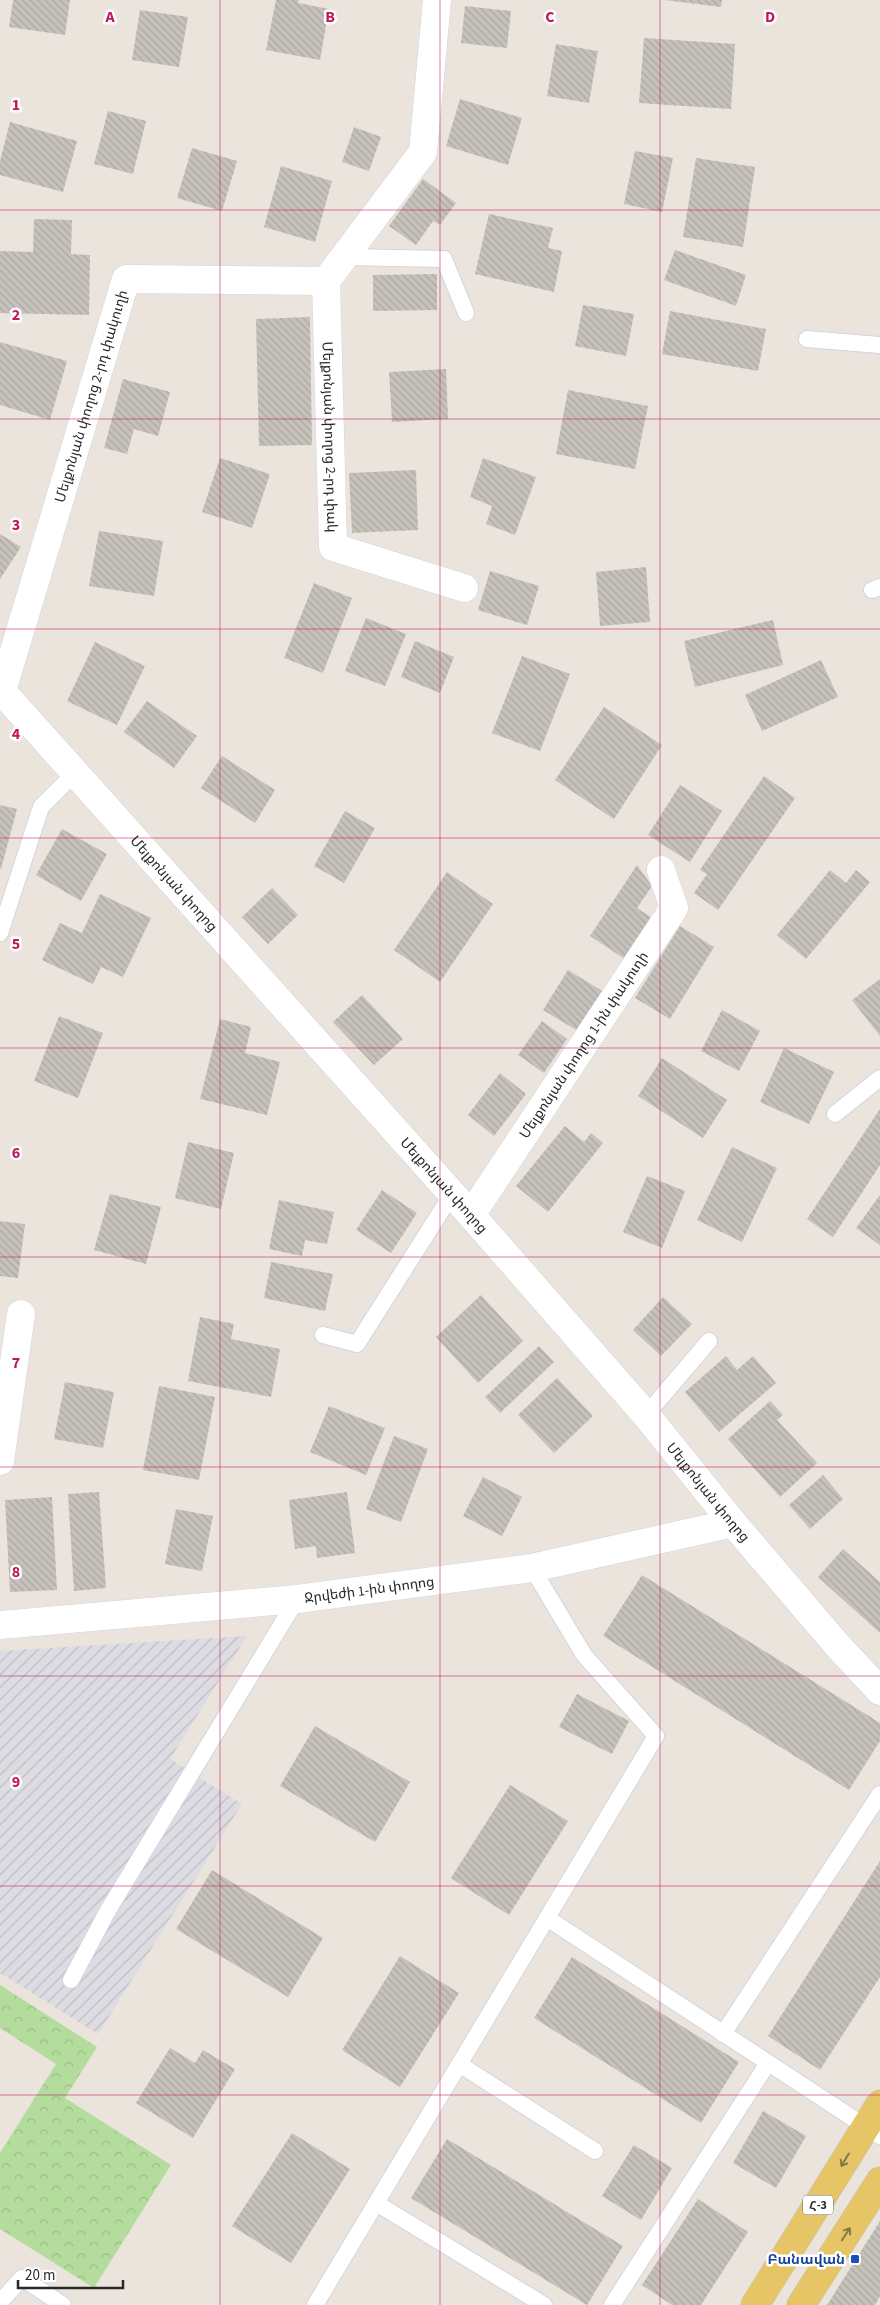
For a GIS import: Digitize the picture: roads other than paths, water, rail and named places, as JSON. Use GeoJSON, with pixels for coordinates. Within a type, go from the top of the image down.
{"type":"FeatureCollection","features":[{"type":"Feature","properties":{"kind":"main road","name":"Հ-3"},"geometry":{"type":"LineString","coordinates":[[755,2305],[873,2131],[880,2104]]}},
{"type":"Feature","properties":{"kind":"main road"},"geometry":{"type":"LineString","coordinates":[[802,2305],[880,2181]]}},
{"type":"Feature","properties":{"kind":"street"},"geometry":{"type":"LineString","coordinates":[[326,281],[423,152],[438,0]]}},
{"type":"Feature","properties":{"kind":"street","name":"Մելքոնյան փողոց 2-րդ փակուղի"},"geometry":{"type":"LineString","coordinates":[[1,690],[126,279],[326,281]]}},
{"type":"Feature","properties":{"kind":"street","name":"Մելքոնյան փողոց 2-րդ փակ"},"geometry":{"type":"LineString","coordinates":[[326,281],[333,547],[464,588]]}},
{"type":"Feature","properties":{"kind":"street","name":"Մելքոնյան փողոց"},"geometry":{"type":"LineString","coordinates":[[1,690],[471,1215],[646,1415],[733,1523],[838,1646],[880,1691]]}},
{"type":"Feature","properties":{"kind":"street","name":"Մելքոնյան փողոց 1-ին փակուղի"},"geometry":{"type":"LineString","coordinates":[[471,1215],[674,908],[661,870]]}},
{"type":"Feature","properties":{"kind":"street"},"geometry":{"type":"LineString","coordinates":[[0,1461],[21,1314]]}},
{"type":"Feature","properties":{"kind":"street","name":"Ջրվեժի 1-ին փողոց"},"geometry":{"type":"LineString","coordinates":[[0,1625],[297,1599],[532,1568],[733,1523]]}},
{"type":"Feature","properties":{"kind":"lane"},"geometry":{"type":"LineString","coordinates":[[344,257],[444,259],[466,313]]}},
{"type":"Feature","properties":{"kind":"lane"},"geometry":{"type":"LineString","coordinates":[[807,340],[880,346]]}},
{"type":"Feature","properties":{"kind":"lane"},"geometry":{"type":"LineString","coordinates":[[0,933],[41,807],[76,772]]}},
{"type":"Feature","properties":{"kind":"lane"},"geometry":{"type":"LineString","coordinates":[[835,1114],[880,1078]]}},
{"type":"Feature","properties":{"kind":"lane"},"geometry":{"type":"LineString","coordinates":[[323,1335],[356,1344],[452,1194]]}},
{"type":"Feature","properties":{"kind":"lane"},"geometry":{"type":"LineString","coordinates":[[646,1415],[709,1341]]}},
{"type":"Feature","properties":{"kind":"lane"},"geometry":{"type":"LineString","coordinates":[[315,2305],[656,1736],[584,1655],[532,1568]]}},
{"type":"Feature","properties":{"kind":"lane"},"geometry":{"type":"LineString","coordinates":[[71,1980],[107,1912],[297,1599]]}},
{"type":"Feature","properties":{"kind":"lane"},"geometry":{"type":"LineString","coordinates":[[723,2034],[880,1794]]}},
{"type":"Feature","properties":{"kind":"lane"},"geometry":{"type":"LineString","coordinates":[[547,1918],[873,2131]]}},
{"type":"Feature","properties":{"kind":"lane"},"geometry":{"type":"LineString","coordinates":[[612,2305],[768,2063]]}},
{"type":"Feature","properties":{"kind":"lane"},"geometry":{"type":"LineString","coordinates":[[459,2064],[595,2151]]}},
{"type":"Feature","properties":{"kind":"lane"},"geometry":{"type":"LineString","coordinates":[[376,2203],[544,2305]]}},
{"type":"Feature","properties":{"kind":"lane"},"geometry":{"type":"LineString","coordinates":[[0,2302],[22,2278],[63,2305]]}},
{"type":"Feature","properties":{"kind":"place","name":"Բանավան"},"geometry":{"type":"Point","coordinates":[855,2259]}}]}
